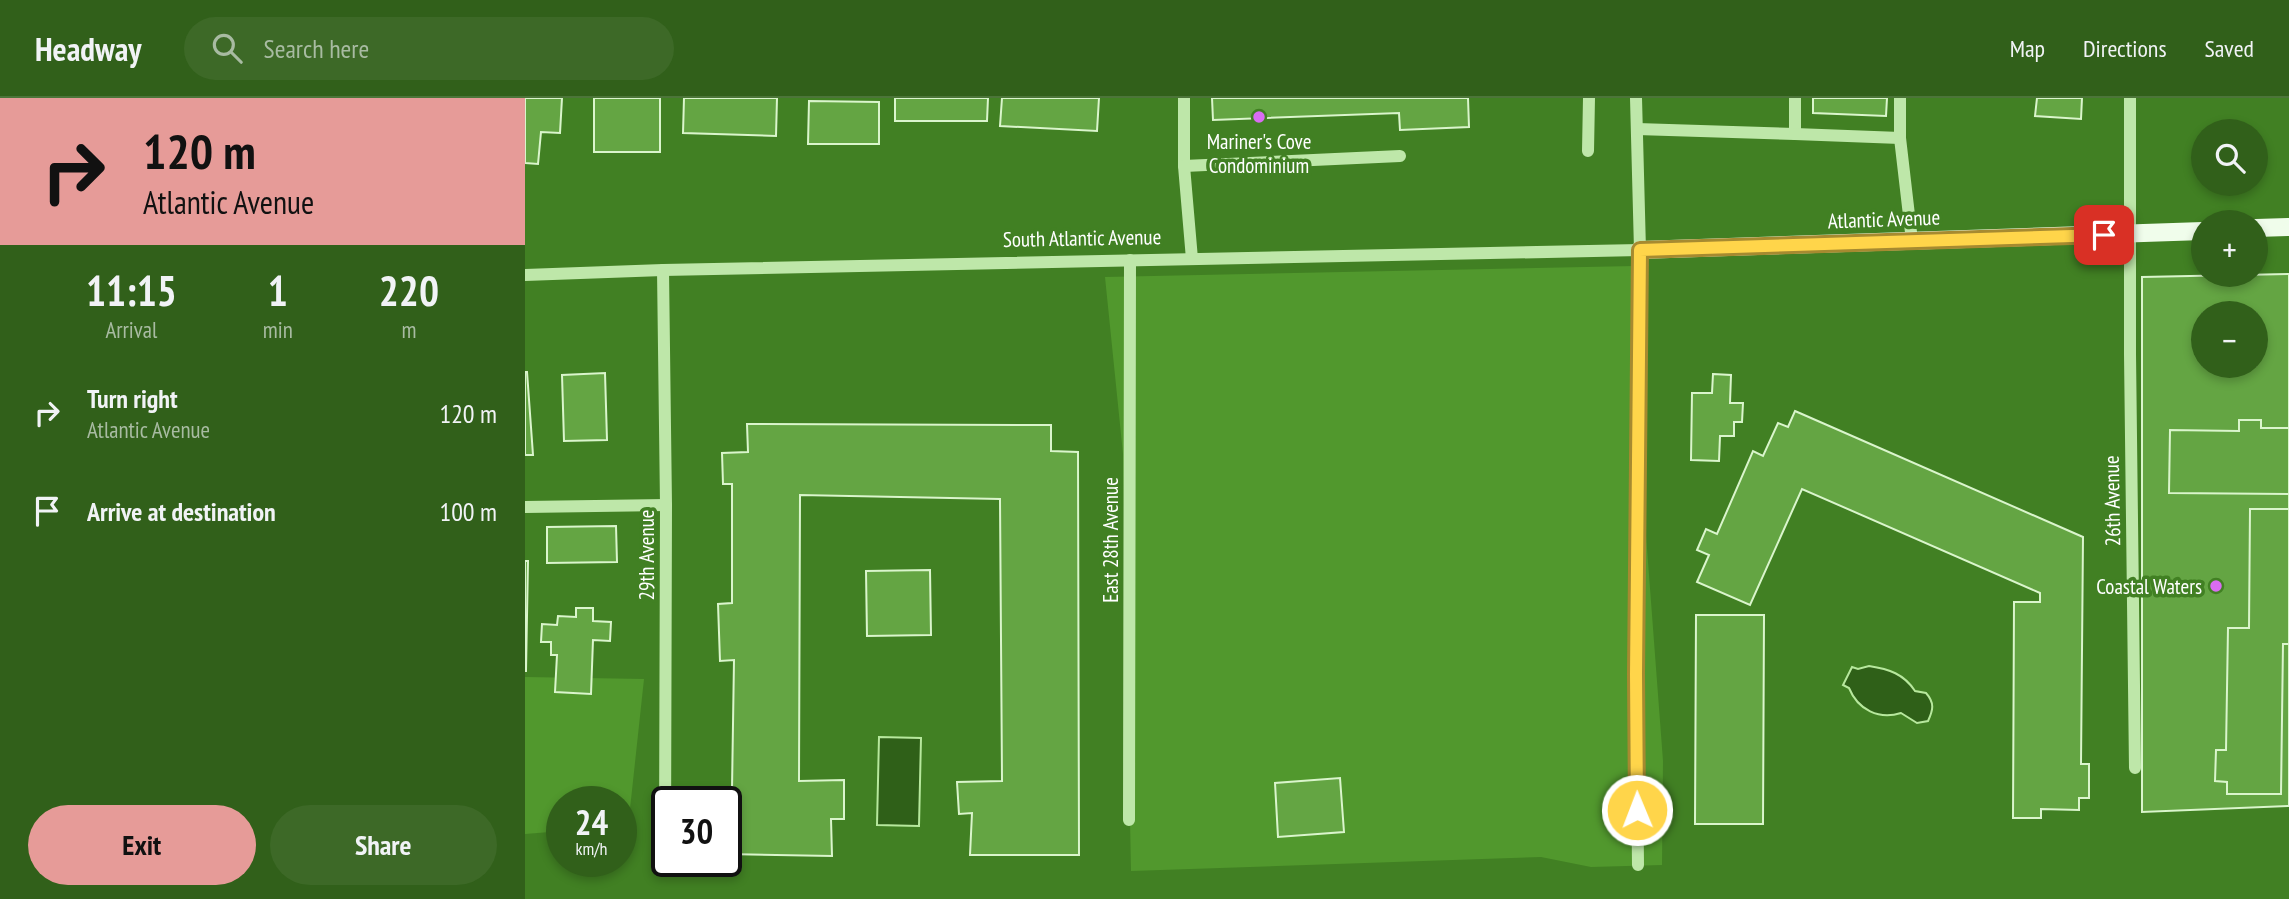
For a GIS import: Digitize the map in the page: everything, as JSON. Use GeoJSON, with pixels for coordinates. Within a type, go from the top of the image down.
{"type":"FeatureCollection","features":[{"type":"Feature","properties":{"kind":"main road"},"geometry":{"type":"LineString","coordinates":[[2268,228],[2289,227]]}},
{"type":"Feature","properties":{"kind":"main road"},"geometry":{"type":"LineString","coordinates":[[2129,234],[2191,231]]}},
{"type":"Feature","properties":{"kind":"main road","name":"Atlantic Avenue"},"geometry":{"type":"LineString","coordinates":[[1640,250],[2129,234]]}},
{"type":"Feature","properties":{"kind":"street"},"geometry":{"type":"LineString","coordinates":[[1184,98],[1184,166],[1192,259]]}},
{"type":"Feature","properties":{"kind":"street"},"geometry":{"type":"LineString","coordinates":[[1588,151],[1589,98]]}},
{"type":"Feature","properties":{"kind":"street"},"geometry":{"type":"LineString","coordinates":[[1636,98],[1640,250],[1636,674],[1638,865]]}},
{"type":"Feature","properties":{"kind":"street"},"geometry":{"type":"LineString","coordinates":[[1795,98],[1795,134]]}},
{"type":"Feature","properties":{"kind":"street"},"geometry":{"type":"LineString","coordinates":[[1900,98],[1900,138],[1912,241]]}},
{"type":"Feature","properties":{"kind":"street","name":"26th Avenue"},"geometry":{"type":"LineString","coordinates":[[2130,98],[2135,768]]}},
{"type":"Feature","properties":{"kind":"street"},"geometry":{"type":"LineString","coordinates":[[1637,129],[1900,138]]}},
{"type":"Feature","properties":{"kind":"street"},"geometry":{"type":"LineString","coordinates":[[1184,166],[1400,156]]}},
{"type":"Feature","properties":{"kind":"street","name":"South Atlantic Avenue"},"geometry":{"type":"LineString","coordinates":[[525,275],[1640,250]]}},
{"type":"Feature","properties":{"kind":"street","name":"East 28th Avenue"},"geometry":{"type":"LineString","coordinates":[[1129,820],[1130,260]]}},
{"type":"Feature","properties":{"kind":"street","name":"29th Avenue"},"geometry":{"type":"LineString","coordinates":[[663,270],[665,786]]}},
{"type":"Feature","properties":{"kind":"street"},"geometry":{"type":"LineString","coordinates":[[525,507],[666,505]]}},
{"type":"Feature","properties":{"kind":"shaded area"},"geometry":{"type":"Polygon","coordinates":[[[1635,266],[1645,522],[1663,761],[1662,865],[1591,867],[1541,857],[1131,871],[1123,454],[1105,277],[1635,266]]]}},
{"type":"Feature","properties":{"kind":"shaded area"},"geometry":{"type":"Polygon","coordinates":[[[1869,666],[1895,673],[1906,680],[1915,691],[1926,693],[1932,707],[1928,721],[1917,723],[1901,713],[1877,714],[1858,702],[1849,688],[1843,685],[1852,667],[1858,669],[1869,666]]]}},
{"type":"Feature","properties":{"kind":"shaded area"},"geometry":{"type":"Polygon","coordinates":[[[525,677],[644,679],[632,786],[546,786],[546,832],[525,834],[525,677]]]}},
{"type":"Feature","properties":{"kind":"shaded area"},"geometry":{"type":"Polygon","coordinates":[[[879,737],[921,738],[919,826],[877,825],[879,737]]]}},
{"type":"Feature","properties":{"kind":"building"},"geometry":{"type":"Polygon","coordinates":[[[525,98],[562,98],[560,133],[541,132],[538,164],[525,163],[525,98]]]}},
{"type":"Feature","properties":{"kind":"building"},"geometry":{"type":"Polygon","coordinates":[[[594,98],[660,98],[660,152],[594,152],[594,98]]]}},
{"type":"Feature","properties":{"kind":"building"},"geometry":{"type":"Polygon","coordinates":[[[684,98],[777,98],[776,136],[683,133],[684,98]]]}},
{"type":"Feature","properties":{"kind":"building"},"geometry":{"type":"Polygon","coordinates":[[[895,98],[988,98],[987,121],[895,121],[895,98]]]}},
{"type":"Feature","properties":{"kind":"building"},"geometry":{"type":"Polygon","coordinates":[[[1002,98],[1099,98],[1097,131],[1000,126],[1002,98]]]}},
{"type":"Feature","properties":{"kind":"building","name":"Mariner's Cove Condominium"},"geometry":{"type":"Polygon","coordinates":[[[1212,98],[1468,98],[1469,127],[1400,130],[1399,113],[1213,120],[1212,98]]]}},
{"type":"Feature","properties":{"kind":"building"},"geometry":{"type":"Polygon","coordinates":[[[1813,98],[1887,98],[1886,116],[1813,113],[1813,98]]]}},
{"type":"Feature","properties":{"kind":"building"},"geometry":{"type":"Polygon","coordinates":[[[2037,98],[2082,98],[2081,119],[2035,116],[2037,98]]]}},
{"type":"Feature","properties":{"kind":"building"},"geometry":{"type":"Polygon","coordinates":[[[809,101],[879,102],[879,144],[808,144],[809,101]]]}},
{"type":"Feature","properties":{"kind":"building","name":"Coastal Waters"},"geometry":{"type":"Polygon","coordinates":[[[2268,274],[2289,274],[2289,806],[2142,812],[2142,277],[2191,276],[2191,287],[2268,287],[2268,274]]]}},
{"type":"Feature","properties":{"kind":"building"},"geometry":{"type":"Polygon","coordinates":[[[527,372],[533,455],[525,455],[527,372]]]}},
{"type":"Feature","properties":{"kind":"building"},"geometry":{"type":"Polygon","coordinates":[[[605,373],[607,440],[564,441],[562,375],[605,373]]]}},
{"type":"Feature","properties":{"kind":"building"},"geometry":{"type":"Polygon","coordinates":[[[1713,374],[1731,375],[1730,403],[1743,403],[1742,422],[1734,422],[1734,436],[1720,436],[1719,461],[1691,460],[1692,393],[1712,393],[1713,374]]]}},
{"type":"Feature","properties":{"kind":"building"},"geometry":{"type":"Polygon","coordinates":[[[1795,411],[2083,537],[2081,764],[2089,764],[2089,798],[2079,798],[2079,810],[2041,809],[2041,818],[2013,818],[2014,602],[2040,602],[2040,593],[1802,489],[1750,605],[1697,582],[1709,555],[1697,550],[1706,529],[1717,534],[1753,451],[1763,456],[1778,423],[1788,427],[1795,411]]]}},
{"type":"Feature","properties":{"kind":"building"},"geometry":{"type":"Polygon","coordinates":[[[2239,420],[2261,420],[2261,428],[2289,428],[2289,494],[2169,493],[2170,430],[2239,431],[2239,420]]]}},
{"type":"Feature","properties":{"kind":"building"},"geometry":{"type":"Polygon","coordinates":[[[747,424],[1051,425],[1051,451],[1078,452],[1079,855],[970,855],[972,813],[959,814],[957,782],[1002,781],[1000,499],[800,495],[799,781],[844,780],[844,819],[831,819],[832,856],[742,854],[742,786],[732,786],[734,660],[720,661],[718,604],[732,603],[732,484],[723,484],[722,453],[748,452],[747,424]]]}},
{"type":"Feature","properties":{"kind":"building"},"geometry":{"type":"Polygon","coordinates":[[[2250,509],[2289,509],[2289,644],[2283,644],[2281,794],[2227,794],[2227,782],[2215,781],[2216,750],[2226,750],[2228,628],[2249,628],[2250,509]]]}},
{"type":"Feature","properties":{"kind":"building"},"geometry":{"type":"Polygon","coordinates":[[[616,526],[617,562],[547,563],[547,527],[616,526]]]}},
{"type":"Feature","properties":{"kind":"building"},"geometry":{"type":"Polygon","coordinates":[[[525,561],[528,561],[526,671],[525,671],[525,561]]]}},
{"type":"Feature","properties":{"kind":"building"},"geometry":{"type":"Polygon","coordinates":[[[930,570],[931,635],[867,636],[866,571],[930,570]]]}},
{"type":"Feature","properties":{"kind":"building"},"geometry":{"type":"Polygon","coordinates":[[[576,608],[593,608],[593,621],[611,622],[610,641],[593,640],[591,694],[555,692],[557,655],[551,655],[551,642],[541,642],[542,624],[557,625],[558,616],[576,617],[576,608]]]}},
{"type":"Feature","properties":{"kind":"building"},"geometry":{"type":"Polygon","coordinates":[[[1696,615],[1764,615],[1763,824],[1695,824],[1696,615]]]}},
{"type":"Feature","properties":{"kind":"building"},"geometry":{"type":"Polygon","coordinates":[[[1340,778],[1344,832],[1278,837],[1275,783],[1340,778]]]}},
{"type":"Feature","properties":{"kind":"place","name":"Mariner's Cove Condominium"},"geometry":{"type":"Point","coordinates":[1259,117]}},
{"type":"Feature","properties":{"kind":"place","name":"Coastal Waters"},"geometry":{"type":"Point","coordinates":[2216,586]}},
{"type":"Feature","properties":{"kind":"route"},"geometry":{"type":"LineString","coordinates":[[1637,810],[1640,250],[2104,235]]}}]}
